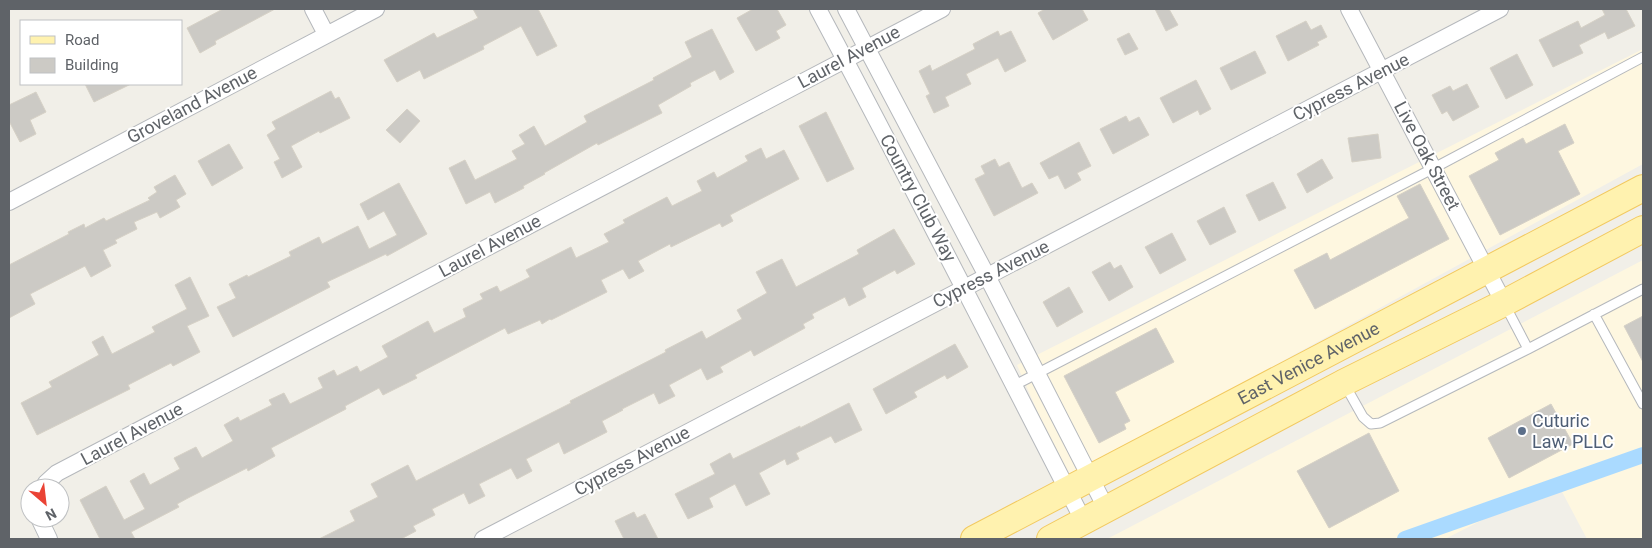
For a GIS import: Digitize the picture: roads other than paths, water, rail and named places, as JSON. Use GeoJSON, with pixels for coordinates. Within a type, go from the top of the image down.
{"type":"FeatureCollection","features":[{"type":"Feature","properties":{"kind":"main road","name":"East Venice Avenue"},"geometry":{"type":"LineString","coordinates":[[974,539],[1643,188]]}},
{"type":"Feature","properties":{"kind":"main road","name":"East Venice Avenue"},"geometry":{"type":"LineString","coordinates":[[1050,539],[1108,510],[1344,383],[1504,303],[1643,229]]}},
{"type":"Feature","properties":{"kind":"street"},"geometry":{"type":"LineString","coordinates":[[313,9],[326,34]]}},
{"type":"Feature","properties":{"kind":"street","name":"Groveland Avenue"},"geometry":{"type":"LineString","coordinates":[[9,202],[376,9]]}},
{"type":"Feature","properties":{"kind":"street","name":"Country Club Way"},"geometry":{"type":"LineString","coordinates":[[818,9],[964,287],[1084,522]]}},
{"type":"Feature","properties":{"kind":"street","name":"Country Club Way"},"geometry":{"type":"LineString","coordinates":[[846,9],[1108,510]]}},
{"type":"Feature","properties":{"kind":"street","name":"Laurel Avenue"},"geometry":{"type":"LineString","coordinates":[[52,478],[942,9]]}},
{"type":"Feature","properties":{"kind":"street","name":"Live Oak Street"},"geometry":{"type":"LineString","coordinates":[[1349,9],[1504,303]]}},
{"type":"Feature","properties":{"kind":"street","name":"Cypress Avenue"},"geometry":{"type":"LineString","coordinates":[[483,539],[1500,9]]}},
{"type":"Feature","properties":{"kind":"lane"},"geometry":{"type":"LineString","coordinates":[[1013,386],[1434,168],[1643,57]]}},
{"type":"Feature","properties":{"kind":"lane"},"geometry":{"type":"LineString","coordinates":[[1344,383],[1363,417],[1371,424],[1380,423],[1528,349],[1643,288]]}},
{"type":"Feature","properties":{"kind":"lane"},"geometry":{"type":"LineString","coordinates":[[1504,303],[1528,349]]}},
{"type":"Feature","properties":{"kind":"lane"},"geometry":{"type":"LineString","coordinates":[[1594,314],[1642,403]]}},
{"type":"Feature","properties":{"kind":"waterway"},"geometry":{"type":"LineString","coordinates":[[1405,539],[1643,455]]}},
{"type":"Feature","properties":{"kind":"place","name":"Cuturic Law, PLLC"},"geometry":{"type":"Point","coordinates":[1522,431]}}]}
